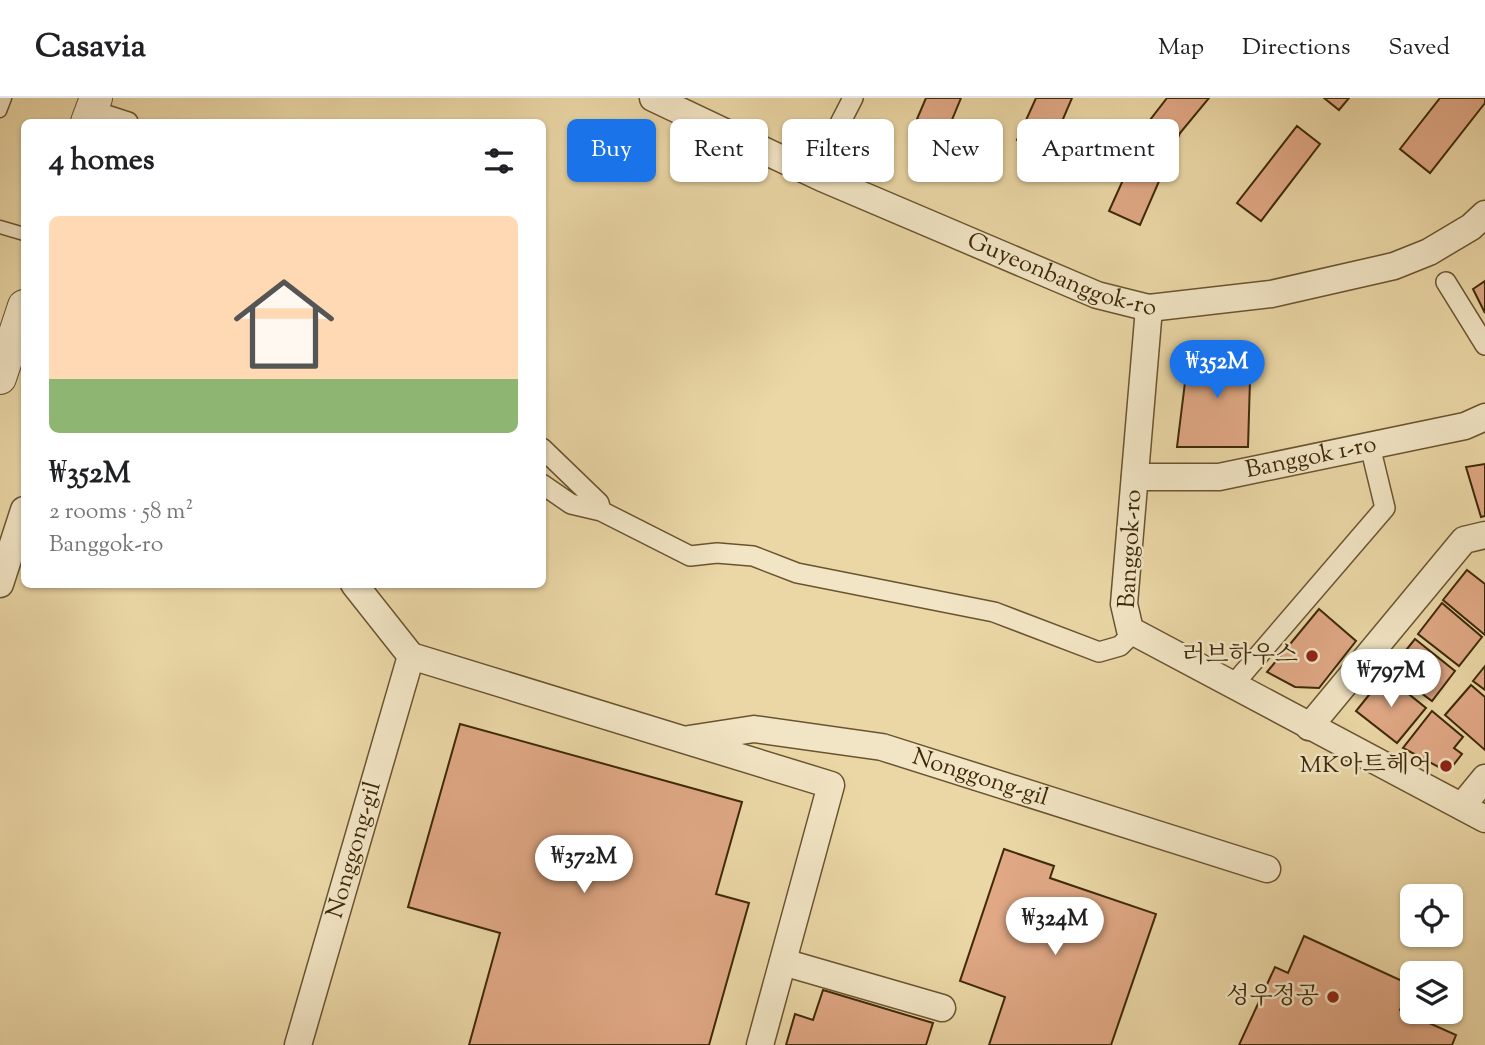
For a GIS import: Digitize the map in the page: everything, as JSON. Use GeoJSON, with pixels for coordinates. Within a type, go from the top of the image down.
{"type":"FeatureCollection","features":[{"type":"Feature","properties":{"kind":"street","name":"Guyeonbanggok-ro"},"geometry":{"type":"LineString","coordinates":[[653,98],[782,159]]}},
{"type":"Feature","properties":{"kind":"street"},"geometry":{"type":"LineString","coordinates":[[842,119],[853,98]]}},
{"type":"Feature","properties":{"kind":"street"},"geometry":{"type":"LineString","coordinates":[[91,110],[119,119]]}},
{"type":"Feature","properties":{"kind":"street","name":"Guyeonbanggok-ro"},"geometry":{"type":"LineString","coordinates":[[833,182],[1097,295],[1149,308],[1271,294],[1394,267],[1429,252],[1471,227],[1485,214]]}},
{"type":"Feature","properties":{"kind":"street"},"geometry":{"type":"LineString","coordinates":[[1446,282],[1485,345]]}},
{"type":"Feature","properties":{"kind":"street","name":"Banggok-ro"},"geometry":{"type":"LineString","coordinates":[[1149,308],[1124,604],[1130,630],[1474,813],[1485,778]]}},
{"type":"Feature","properties":{"kind":"street"},"geometry":{"type":"LineString","coordinates":[[0,378],[21,315]]}},
{"type":"Feature","properties":{"kind":"street","name":"Banggok 1-ro"},"geometry":{"type":"LineString","coordinates":[[1135,477],[1219,477],[1465,426],[1485,417]]}},
{"type":"Feature","properties":{"kind":"street"},"geometry":{"type":"LineString","coordinates":[[1233,685],[1384,508],[1370,446]]}},
{"type":"Feature","properties":{"kind":"street"},"geometry":{"type":"LineString","coordinates":[[546,451],[599,503],[601,511]]}},
{"type":"Feature","properties":{"kind":"street"},"geometry":{"type":"LineString","coordinates":[[546,487],[571,504],[601,511],[690,556],[717,553],[753,556],[797,573],[994,612],[1099,652],[1120,646],[1134,632]]}},
{"type":"Feature","properties":{"kind":"street"},"geometry":{"type":"LineString","coordinates":[[0,584],[21,519]]}},
{"type":"Feature","properties":{"kind":"street"},"geometry":{"type":"LineString","coordinates":[[1309,727],[1464,540],[1485,535]]}},
{"type":"Feature","properties":{"kind":"street"},"geometry":{"type":"LineString","coordinates":[[357,588],[411,656]]}},
{"type":"Feature","properties":{"kind":"street","name":"Nonggong-gil"},"geometry":{"type":"LineString","coordinates":[[298,1045],[411,656],[831,785],[760,1045]]}},
{"type":"Feature","properties":{"kind":"street","name":"Nonggong-gil"},"geometry":{"type":"LineString","coordinates":[[684,740],[754,729],[882,747],[1267,869]]}},
{"type":"Feature","properties":{"kind":"street"},"geometry":{"type":"LineString","coordinates":[[783,962],[942,1008]]}},
{"type":"Feature","properties":{"kind":"lane"},"geometry":{"type":"LineString","coordinates":[[0,111],[5,98]]}},
{"type":"Feature","properties":{"kind":"lane"},"geometry":{"type":"LineString","coordinates":[[0,227],[21,233]]}},
{"type":"Feature","properties":{"kind":"building"},"geometry":{"type":"Polygon","coordinates":[[[926,98],[961,98],[952,119],[917,119],[926,98]]]}},
{"type":"Feature","properties":{"kind":"building"},"geometry":{"type":"Polygon","coordinates":[[[1036,98],[1072,98],[1063,119],[1026,119],[1036,98]]]}},
{"type":"Feature","properties":{"kind":"building"},"geometry":{"type":"Polygon","coordinates":[[[1167,98],[1209,98],[1179,135],[1179,119],[1151,119],[1167,98]]]}},
{"type":"Feature","properties":{"kind":"building"},"geometry":{"type":"Polygon","coordinates":[[[1324,98],[1349,98],[1339,110],[1324,98]]]}},
{"type":"Feature","properties":{"kind":"building"},"geometry":{"type":"Polygon","coordinates":[[[1440,98],[1485,98],[1485,103],[1430,173],[1400,149],[1440,98]]]}},
{"type":"Feature","properties":{"kind":"building"},"geometry":{"type":"Polygon","coordinates":[[[1297,126],[1320,144],[1261,221],[1237,203],[1297,126]]]}},
{"type":"Feature","properties":{"kind":"building"},"geometry":{"type":"Polygon","coordinates":[[[1122,182],[1159,182],[1140,225],[1109,211],[1122,182]]]}},
{"type":"Feature","properties":{"kind":"building"},"geometry":{"type":"Polygon","coordinates":[[[1485,281],[1485,313],[1473,289],[1485,281]]]}},
{"type":"Feature","properties":{"kind":"building"},"geometry":{"type":"Polygon","coordinates":[[[1251,346],[1248,447],[1177,447],[1188,358],[1251,346]]]}},
{"type":"Feature","properties":{"kind":"building"},"geometry":{"type":"Polygon","coordinates":[[[1485,464],[1485,516],[1481,517],[1466,467],[1485,464]]]}},
{"type":"Feature","properties":{"kind":"building"},"geometry":{"type":"Polygon","coordinates":[[[1467,570],[1485,584],[1485,635],[1443,600],[1467,570]]]}},
{"type":"Feature","properties":{"kind":"building"},"geometry":{"type":"Polygon","coordinates":[[[1442,603],[1482,637],[1459,666],[1418,634],[1442,603]]]}},
{"type":"Feature","properties":{"kind":"building","name":"러브하우스"},"geometry":{"type":"Polygon","coordinates":[[[1319,609],[1356,641],[1319,688],[1295,687],[1267,672],[1319,609]]]}},
{"type":"Feature","properties":{"kind":"building"},"geometry":{"type":"Polygon","coordinates":[[[1415,639],[1455,671],[1432,701],[1390,670],[1415,639]]]}},
{"type":"Feature","properties":{"kind":"building"},"geometry":{"type":"Polygon","coordinates":[[[1485,666],[1485,690],[1473,681],[1485,666]]]}},
{"type":"Feature","properties":{"kind":"building"},"geometry":{"type":"Polygon","coordinates":[[[1385,675],[1426,708],[1397,743],[1356,711],[1385,675]]]}},
{"type":"Feature","properties":{"kind":"building"},"geometry":{"type":"Polygon","coordinates":[[[1471,685],[1485,697],[1485,750],[1445,715],[1471,685]]]}},
{"type":"Feature","properties":{"kind":"building"},"geometry":{"type":"Polygon","coordinates":[[[1432,711],[1463,737],[1454,748],[1462,754],[1448,772],[1403,748],[1432,711]]]}},
{"type":"Feature","properties":{"kind":"building"},"geometry":{"type":"Polygon","coordinates":[[[460,724],[742,802],[716,894],[749,903],[709,1045],[469,1045],[500,933],[408,907],[460,724]]]}},
{"type":"Feature","properties":{"kind":"building"},"geometry":{"type":"Polygon","coordinates":[[[1004,849],[1054,866],[1050,878],[1156,914],[1111,1045],[989,1045],[1005,997],[960,981],[1004,849]]]}},
{"type":"Feature","properties":{"kind":"building","name":"성우정공"},"geometry":{"type":"Polygon","coordinates":[[[1304,936],[1400,980],[1400,1024],[1431,1024],[1456,1035],[1452,1045],[1239,1045],[1275,967],[1288,973],[1304,936]]]}},
{"type":"Feature","properties":{"kind":"building"},"geometry":{"type":"Polygon","coordinates":[[[823,990],[933,1023],[926,1045],[786,1045],[795,1014],[813,1020],[823,990]]]}},
{"type":"Feature","properties":{"kind":"place","name":"러브하우스"},"geometry":{"type":"Point","coordinates":[1312,656]}},
{"type":"Feature","properties":{"kind":"place","name":"MK아트헤어"},"geometry":{"type":"Point","coordinates":[1446,766]}},
{"type":"Feature","properties":{"kind":"place","name":"성우정공"},"geometry":{"type":"Point","coordinates":[1333,997]}}]}
